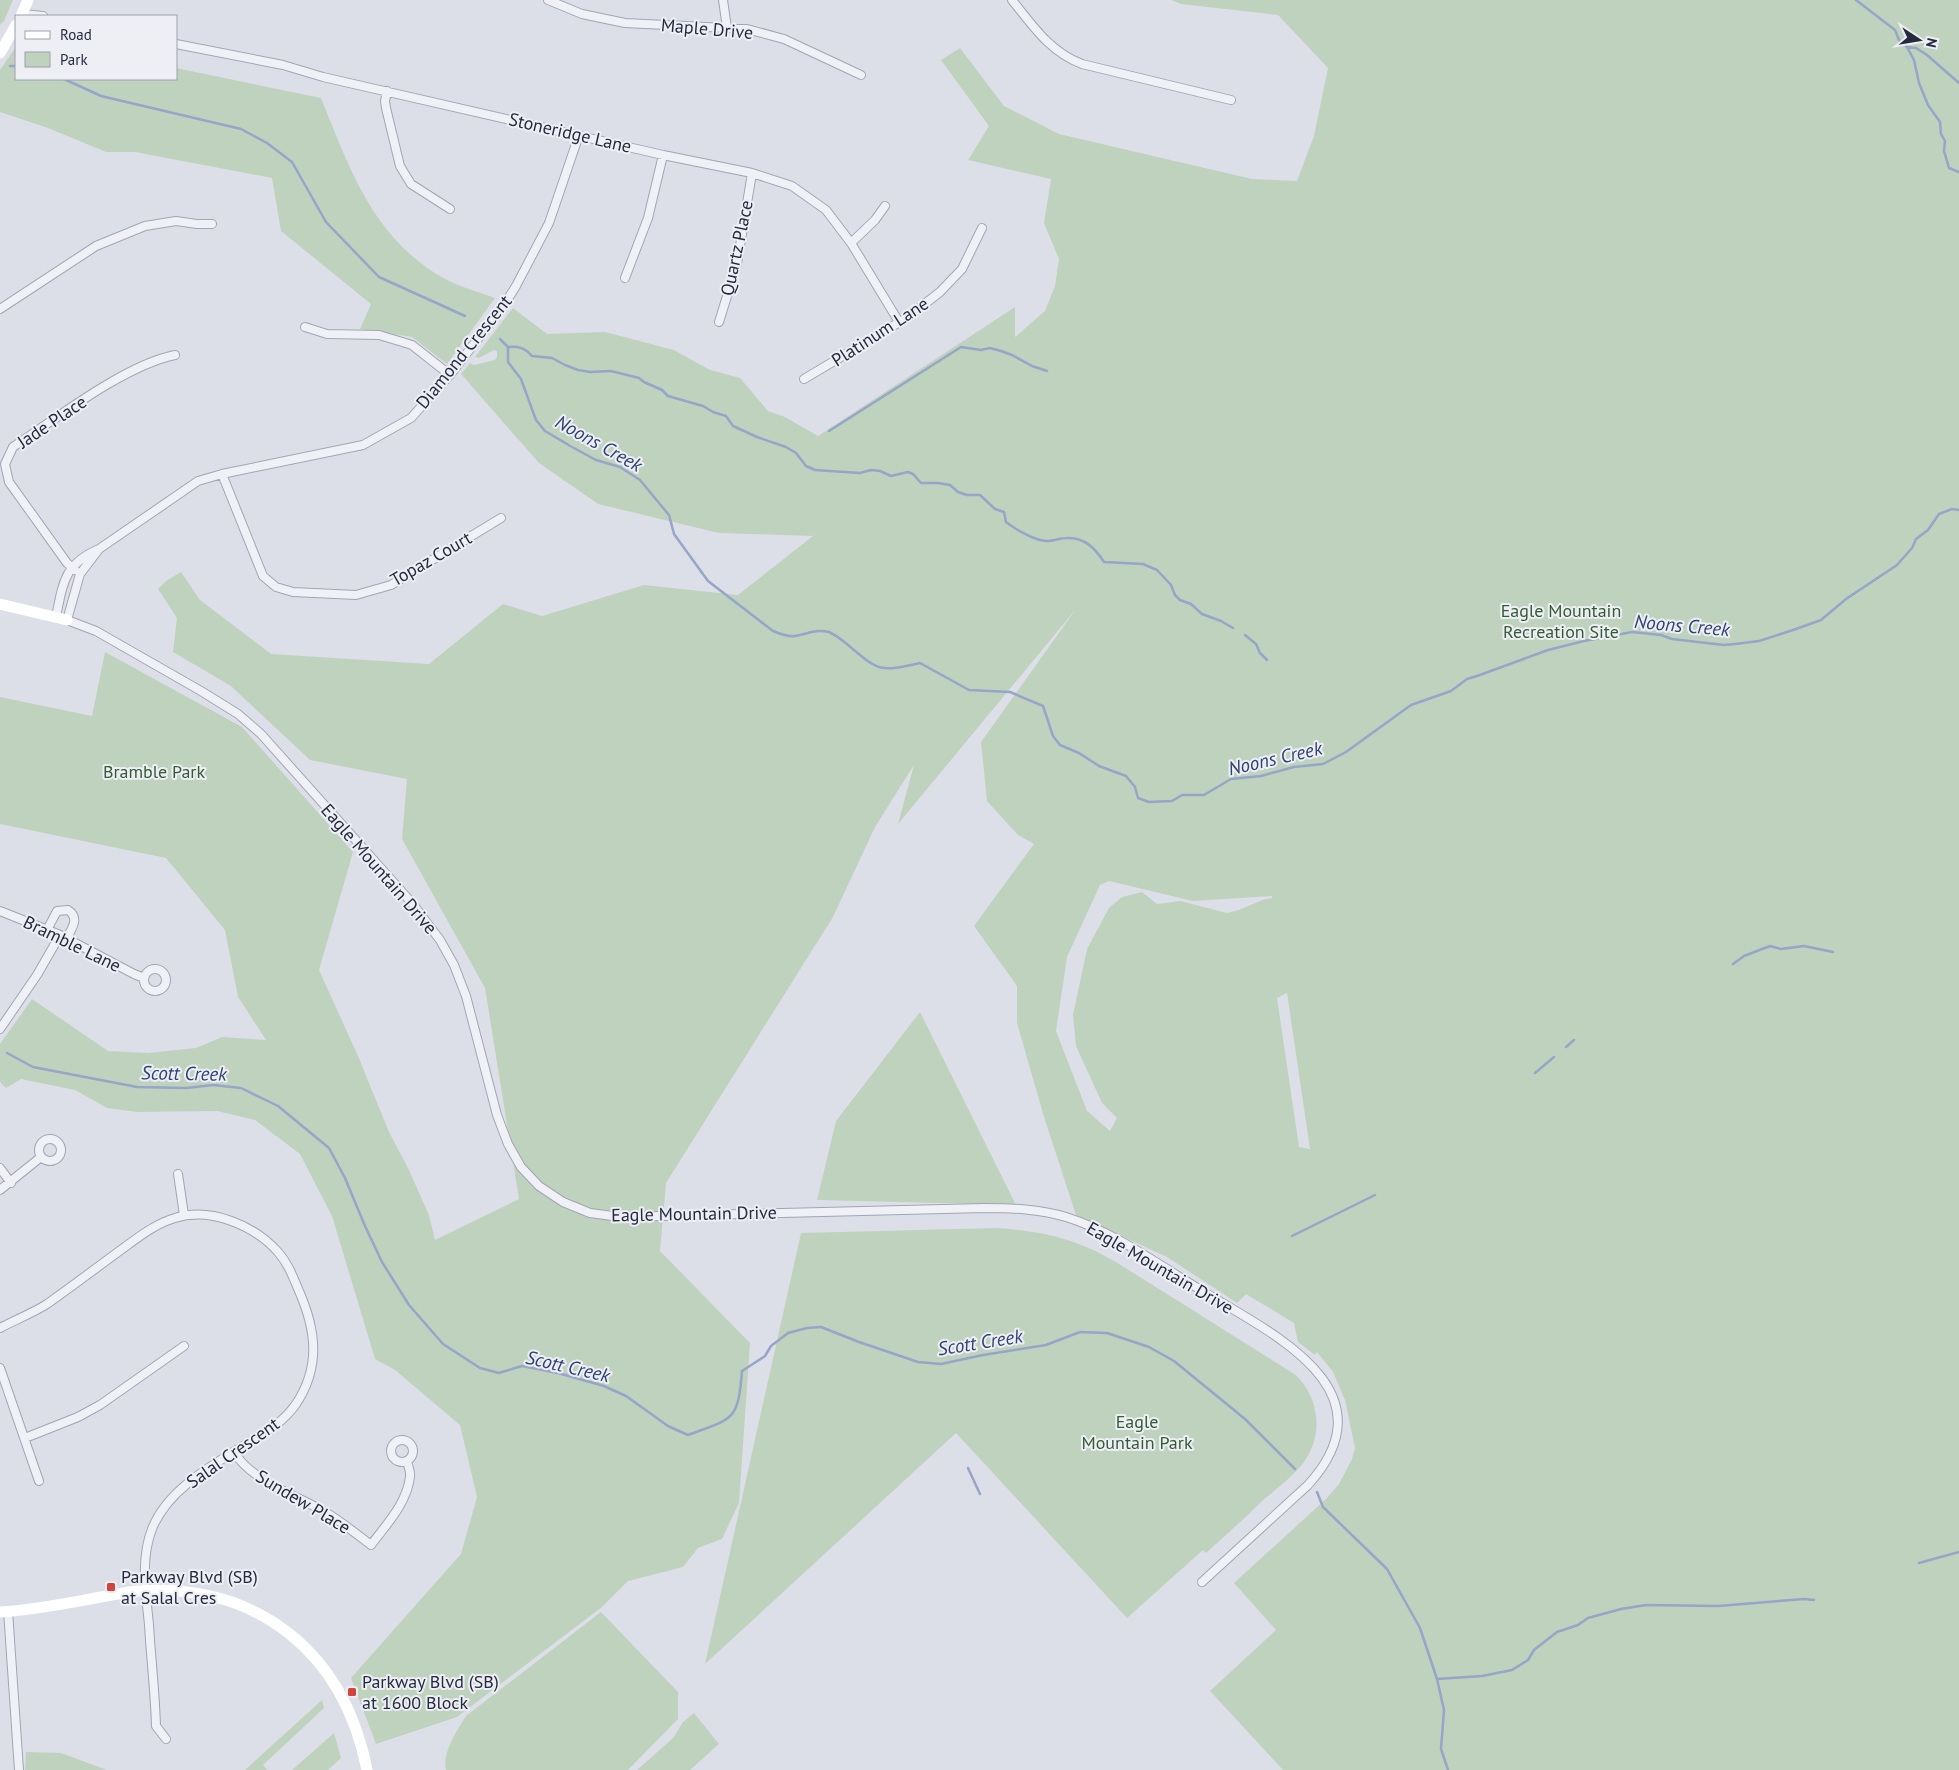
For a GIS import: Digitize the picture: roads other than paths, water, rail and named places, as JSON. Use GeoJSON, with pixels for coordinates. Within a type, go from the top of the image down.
{"type":"FeatureCollection","features":[{"type":"Feature","properties":{"kind":"street"},"geometry":{"type":"LineString","coordinates":[[22,15],[28,0]]}},
{"type":"Feature","properties":{"kind":"street","name":"Maple Drive"},"geometry":{"type":"LineString","coordinates":[[548,0],[582,14],[625,23],[747,29],[784,39],[861,75]]}},
{"type":"Feature","properties":{"kind":"street"},"geometry":{"type":"LineString","coordinates":[[723,0],[727,28]]}},
{"type":"Feature","properties":{"kind":"street"},"geometry":{"type":"LineString","coordinates":[[1012,0],[1047,43],[1071,60],[1231,100]]}},
{"type":"Feature","properties":{"kind":"street"},"geometry":{"type":"LineString","coordinates":[[0,53],[15,27]]}},
{"type":"Feature","properties":{"kind":"street","name":"Stoneridge Lane"},"geometry":{"type":"LineString","coordinates":[[178,44],[284,65],[323,76],[663,155],[752,173],[792,186],[826,210],[851,243],[899,322]]}},
{"type":"Feature","properties":{"kind":"street"},"geometry":{"type":"LineString","coordinates":[[388,91],[385,101],[386,108],[400,166],[411,184],[450,208]]}},
{"type":"Feature","properties":{"kind":"street","name":"Diamond Crescent"},"geometry":{"type":"LineString","coordinates":[[72,567],[84,556],[98,550],[198,481],[222,474],[363,445],[411,418],[450,375],[504,305],[525,270],[550,223],[579,134]]}},
{"type":"Feature","properties":{"kind":"street"},"geometry":{"type":"LineString","coordinates":[[625,278],[648,218],[663,155]]}},
{"type":"Feature","properties":{"kind":"street","name":"Quartz Place"},"geometry":{"type":"LineString","coordinates":[[719,322],[737,264],[752,173]]}},
{"type":"Feature","properties":{"kind":"street"},"geometry":{"type":"LineString","coordinates":[[851,243],[885,206]]}},
{"type":"Feature","properties":{"kind":"street"},"geometry":{"type":"LineString","coordinates":[[0,309],[104,242],[145,226],[176,220],[197,224],[212,224]]}},
{"type":"Feature","properties":{"kind":"street","name":"Platinum Lane"},"geometry":{"type":"LineString","coordinates":[[804,379],[908,317],[940,292],[962,269],[982,228]]}},
{"type":"Feature","properties":{"kind":"street"},"geometry":{"type":"LineString","coordinates":[[305,327],[327,334],[379,336],[399,340],[412,345],[450,375]]}},
{"type":"Feature","properties":{"kind":"street","name":"Jade Place"},"geometry":{"type":"LineString","coordinates":[[80,574],[67,563],[9,482],[5,464],[13,447],[108,384],[159,358],[175,355]]}},
{"type":"Feature","properties":{"kind":"street","name":"Topaz Court"},"geometry":{"type":"LineString","coordinates":[[222,474],[263,576],[276,587],[294,592],[356,595],[391,585],[500,518]]}},
{"type":"Feature","properties":{"kind":"street","name":"Diamond Crescent"},"geometry":{"type":"LineString","coordinates":[[62,618],[80,574],[98,550]]}},
{"type":"Feature","properties":{"kind":"street"},"geometry":{"type":"LineString","coordinates":[[62,618],[65,581],[72,567]]}},
{"type":"Feature","properties":{"kind":"street","name":"Eagle Mountain Drive"},"geometry":{"type":"LineString","coordinates":[[0,604],[62,618],[96,631],[201,691],[244,719],[278,752],[412,903],[434,931],[460,978],[474,1022],[497,1115],[511,1151],[521,1167],[534,1182],[563,1202],[590,1212],[620,1217],[984,1208],[1029,1210],[1055,1214],[1092,1227],[1120,1241],[1274,1335],[1307,1359],[1322,1377],[1334,1403],[1336,1429],[1330,1454],[1320,1471],[1308,1485],[1202,1582]]}},
{"type":"Feature","properties":{"kind":"street"},"geometry":{"type":"LineString","coordinates":[[0,1028],[75,922],[74,914],[68,910],[57,911],[48,930]]}},
{"type":"Feature","properties":{"kind":"street","name":"Bramble Lane"},"geometry":{"type":"LineString","coordinates":[[0,911],[64,937],[144,978]]}},
{"type":"Feature","properties":{"kind":"street"},"geometry":{"type":"LineString","coordinates":[[0,1190],[41,1157]]}},
{"type":"Feature","properties":{"kind":"street"},"geometry":{"type":"LineString","coordinates":[[0,1168],[11,1183]]}},
{"type":"Feature","properties":{"kind":"street"},"geometry":{"type":"LineString","coordinates":[[178,1174],[184,1215]]}},
{"type":"Feature","properties":{"kind":"street","name":"Salal Crescent"},"geometry":{"type":"LineString","coordinates":[[0,1328],[45,1305],[155,1226],[184,1215],[209,1215],[231,1220],[271,1244],[290,1271],[312,1324],[314,1339],[311,1367],[306,1384],[297,1402],[278,1424],[183,1487],[160,1513],[152,1529],[145,1565],[146,1590],[156,1726],[166,1739]]}},
{"type":"Feature","properties":{"kind":"street"},"geometry":{"type":"LineString","coordinates":[[25,1438],[95,1408],[184,1346]]}},
{"type":"Feature","properties":{"kind":"street"},"geometry":{"type":"LineString","coordinates":[[0,1368],[40,1481]]}},
{"type":"Feature","properties":{"kind":"street","name":"Sundew Place"},"geometry":{"type":"LineString","coordinates":[[234,1452],[239,1460],[251,1471],[330,1515],[371,1545],[405,1496],[411,1475],[407,1461]]}},
{"type":"Feature","properties":{"kind":"street"},"geometry":{"type":"LineString","coordinates":[[19,1770],[4,1612],[146,1590],[181,1590],[222,1598],[250,1609],[289,1633],[322,1666],[344,1698],[359,1735],[367,1770]]}},
{"type":"Feature","properties":{"kind":"waterway"},"geometry":{"type":"LineString","coordinates":[[1856,0],[1895,30],[1899,40],[1907,47],[1916,48],[1927,55],[1959,83]]}},
{"type":"Feature","properties":{"kind":"waterway"},"geometry":{"type":"LineString","coordinates":[[1907,47],[1914,60],[1919,83],[1928,105],[1940,122],[1941,134],[1945,141],[1944,151],[1949,168],[1959,172]]}},
{"type":"Feature","properties":{"kind":"waterway","name":"Noons Creek"},"geometry":{"type":"LineString","coordinates":[[10,66],[15,66]]}},
{"type":"Feature","properties":{"kind":"waterway","name":"Noons Creek"},"geometry":{"type":"LineString","coordinates":[[66,80],[101,96],[241,129],[267,143],[292,162],[326,222],[379,277],[465,316]]}},
{"type":"Feature","properties":{"kind":"waterway","name":"Noons Creek"},"geometry":{"type":"LineString","coordinates":[[500,339],[508,347],[508,362],[521,379],[536,420],[545,431],[596,460],[620,467],[640,480],[669,515],[674,534],[708,581],[773,631],[792,636],[816,631],[829,632],[874,665],[881,668],[896,668],[920,663],[969,690],[1010,692],[1043,706],[1053,736],[1060,745],[1079,753],[1099,766],[1126,776],[1135,787],[1138,798],[1149,802],[1172,801],[1182,795],[1204,795],[1231,779],[1261,776],[1294,767],[1323,764],[1346,752],[1411,705],[1451,691],[1467,679],[1548,650],[1632,632],[1661,635],[1672,639],[1724,645],[1735,644],[1759,641],[1821,620],[1846,599],[1897,565],[1912,548],[1916,539],[1928,530],[1939,514],[1952,509],[1959,510]]}},
{"type":"Feature","properties":{"kind":"waterway"},"geometry":{"type":"LineString","coordinates":[[508,347],[522,348],[532,356],[552,358],[578,370],[590,372],[611,371],[639,378],[662,390],[668,396],[703,406],[713,412],[726,416],[733,426],[786,447],[796,453],[806,466],[815,470],[860,473],[871,470],[880,471],[891,476],[908,472],[913,474],[921,483],[950,485],[958,492],[967,495],[980,495],[995,509],[1004,512],[1006,522],[1031,537],[1047,541],[1064,538],[1079,539],[1093,548],[1104,562],[1143,564],[1157,570],[1171,585],[1175,595],[1180,600],[1191,604],[1202,614],[1233,628]]}},
{"type":"Feature","properties":{"kind":"waterway"},"geometry":{"type":"LineString","coordinates":[[829,431],[961,347],[981,350],[990,348],[1001,351],[1047,371]]}},
{"type":"Feature","properties":{"kind":"waterway"},"geometry":{"type":"LineString","coordinates":[[1245,635],[1256,644],[1260,653],[1267,660]]}},
{"type":"Feature","properties":{"kind":"waterway"},"geometry":{"type":"LineString","coordinates":[[1733,964],[1744,956],[1770,946],[1781,949],[1804,946],[1833,952]]}},
{"type":"Feature","properties":{"kind":"waterway"},"geometry":{"type":"LineString","coordinates":[[1566,1047],[1574,1040]]}},
{"type":"Feature","properties":{"kind":"waterway","name":"Scott Creek"},"geometry":{"type":"LineString","coordinates":[[7,1053],[33,1067],[137,1087],[186,1088],[213,1085],[241,1088],[278,1106],[329,1148],[345,1178],[382,1262],[409,1305],[443,1344],[480,1368],[499,1373],[522,1366],[558,1373],[604,1386],[626,1396],[668,1426],[688,1435],[724,1421],[730,1416],[738,1400],[742,1371],[765,1356],[771,1346],[788,1333],[807,1328],[821,1327],[918,1362],[941,1364],[1046,1345],[1080,1332],[1107,1333],[1149,1347],[1174,1361],[1245,1419],[1295,1469]]}},
{"type":"Feature","properties":{"kind":"waterway"},"geometry":{"type":"LineString","coordinates":[[1535,1073],[1554,1057]]}},
{"type":"Feature","properties":{"kind":"waterway"},"geometry":{"type":"LineString","coordinates":[[1292,1236],[1375,1195]]}},
{"type":"Feature","properties":{"kind":"waterway"},"geometry":{"type":"LineString","coordinates":[[968,1468],[980,1494]]}},
{"type":"Feature","properties":{"kind":"waterway","name":"Scott Creek"},"geometry":{"type":"LineString","coordinates":[[1317,1492],[1323,1507],[1387,1569],[1420,1628],[1437,1679],[1444,1710],[1441,1749],[1448,1770]]}},
{"type":"Feature","properties":{"kind":"waterway"},"geometry":{"type":"LineString","coordinates":[[1919,1563],[1959,1552]]}},
{"type":"Feature","properties":{"kind":"waterway"},"geometry":{"type":"LineString","coordinates":[[1437,1679],[1482,1676],[1512,1670],[1528,1660],[1534,1650],[1557,1632],[1578,1625],[1588,1618],[1621,1609],[1646,1605],[1718,1606],[1804,1599],[1814,1600]]}},
{"type":"Feature","properties":{"kind":"place","name":"Parkway Blvd (SB) at Salal Cres"},"geometry":{"type":"Point","coordinates":[111,1587]}},
{"type":"Feature","properties":{"kind":"place","name":"Parkway Blvd (SB) at 1600 Block"},"geometry":{"type":"Point","coordinates":[352,1692]}},
{"type":"Feature","properties":{"kind":"park label","name":"Eagle Mountain Recreation Site"},"geometry":{"type":"Point","coordinates":[1561,621]}},
{"type":"Feature","properties":{"kind":"park label","name":"Bramble Park"},"geometry":{"type":"Point","coordinates":[154,772]}},
{"type":"Feature","properties":{"kind":"park label","name":"Eagle Mountain Park"},"geometry":{"type":"Point","coordinates":[1137,1432]}}]}
